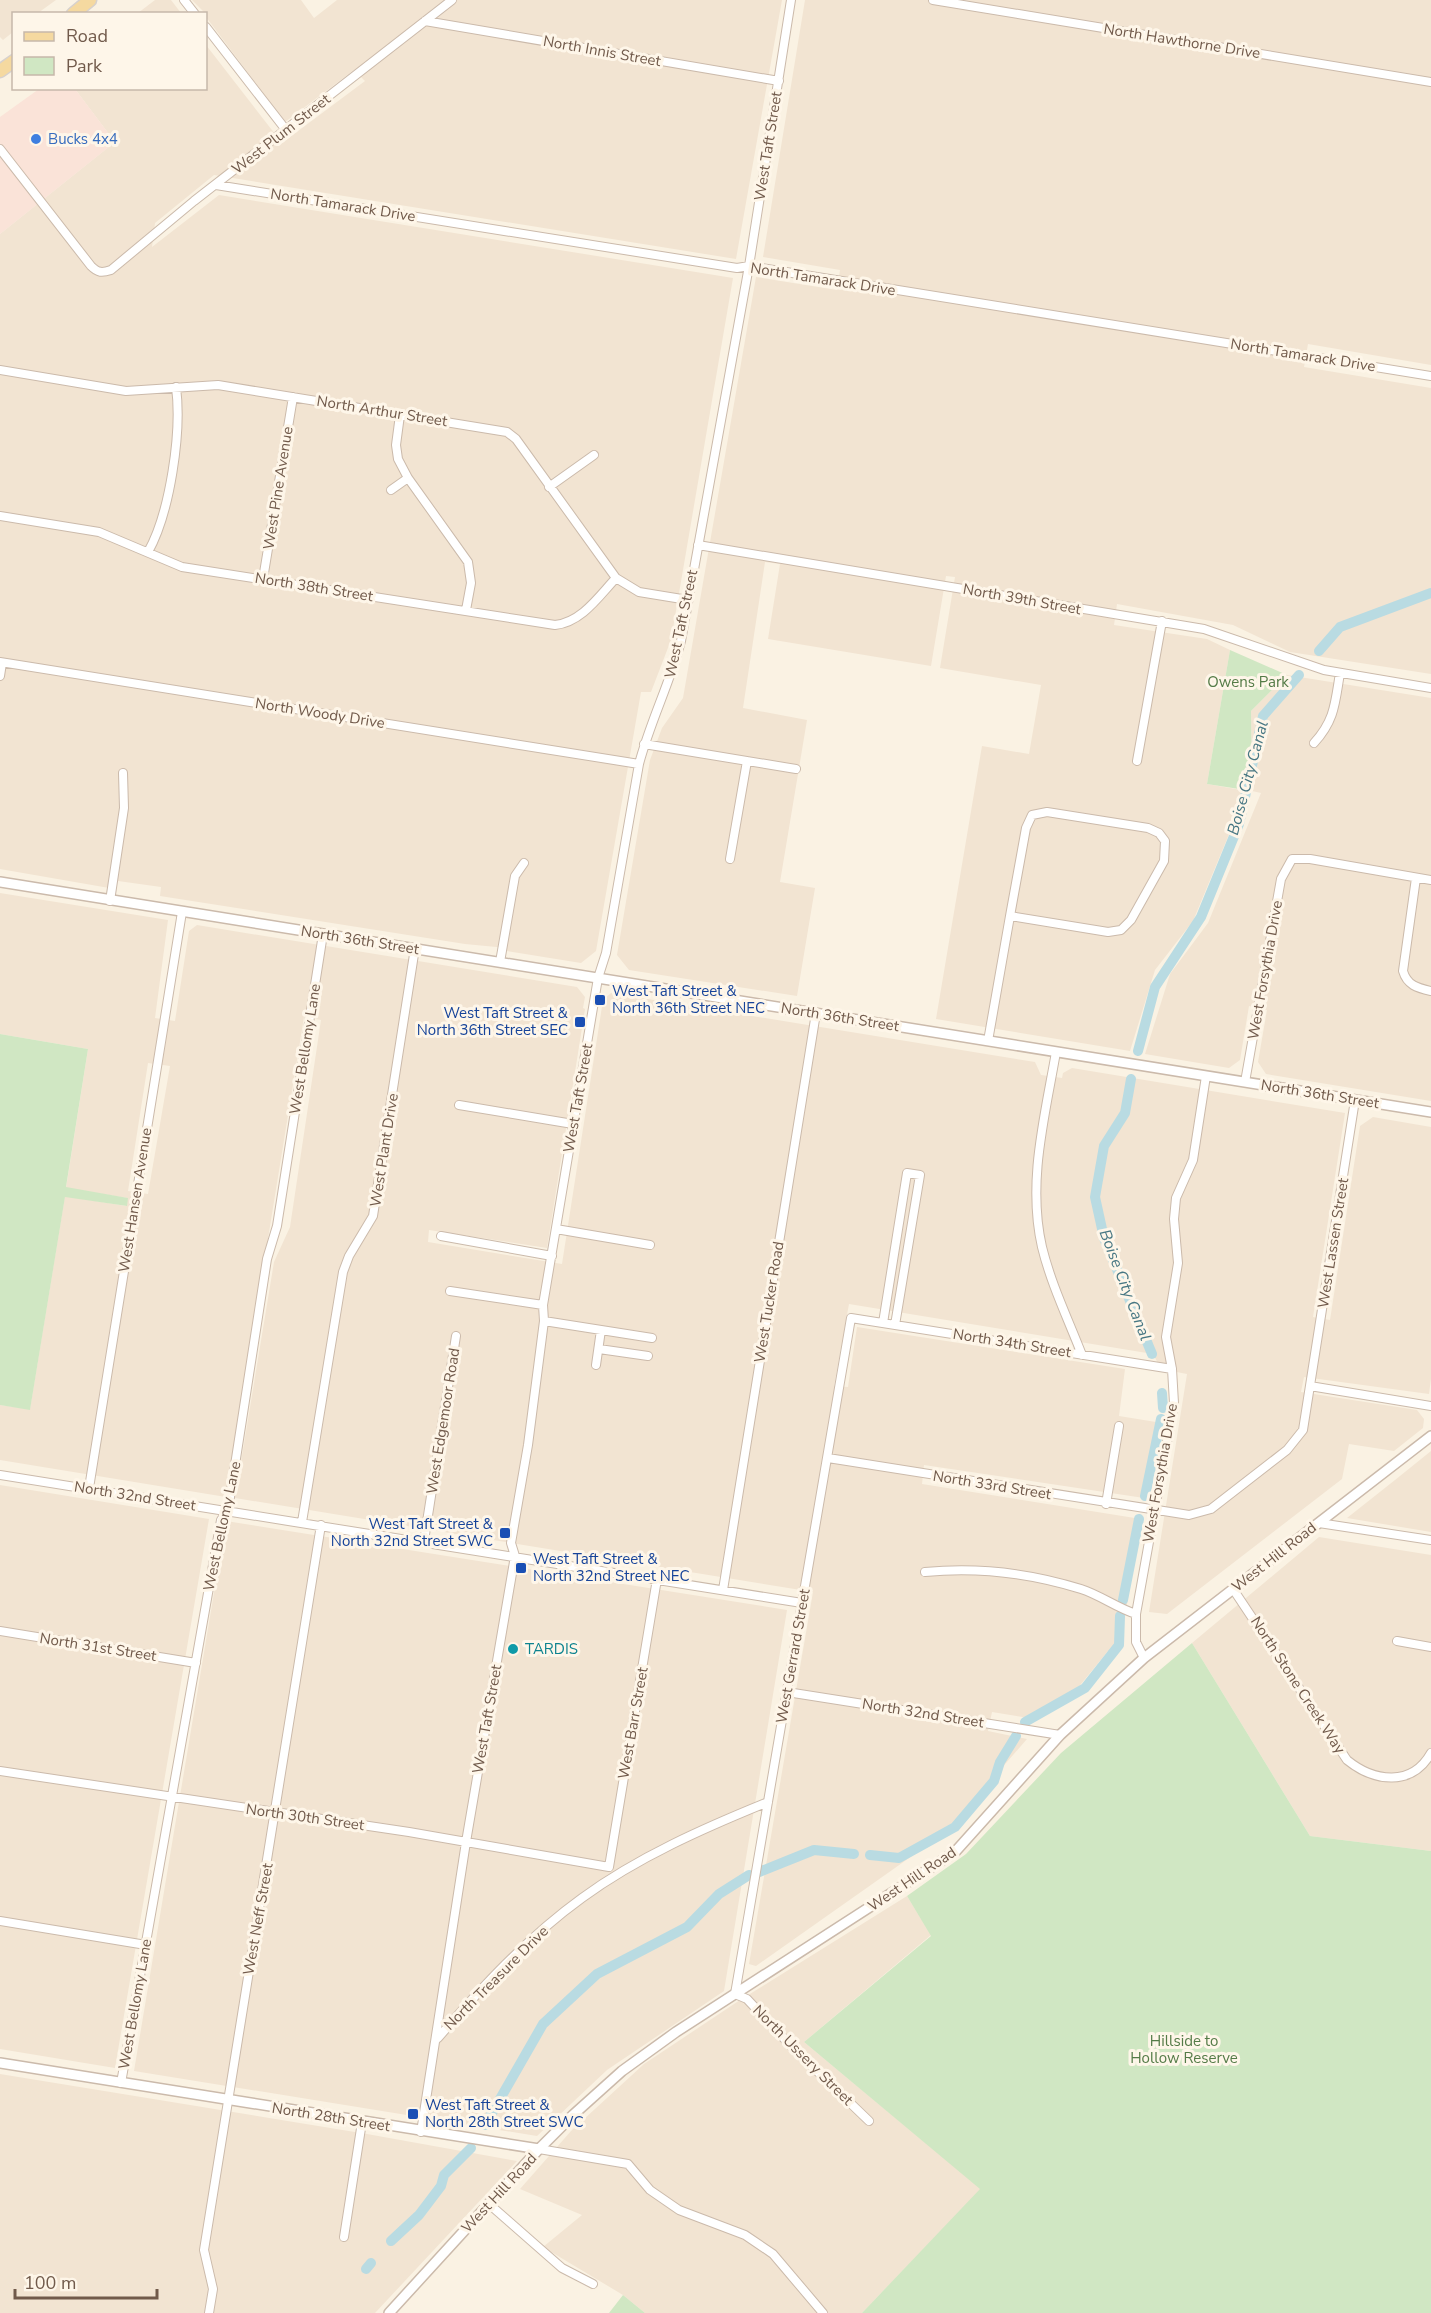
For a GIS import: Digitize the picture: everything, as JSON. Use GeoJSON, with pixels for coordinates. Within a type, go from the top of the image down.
{"type":"FeatureCollection","features":[{"type":"Feature","properties":{"kind":"main road"},"geometry":{"type":"LineString","coordinates":[[75,12],[90,0]]}},
{"type":"Feature","properties":{"kind":"street"},"geometry":{"type":"LineString","coordinates":[[184,0],[193,12]]}},
{"type":"Feature","properties":{"kind":"street","name":"West Plum Street"},"geometry":{"type":"LineString","coordinates":[[0,149],[91,266],[97,271],[111,270],[452,0]]}},
{"type":"Feature","properties":{"kind":"street","name":"West Taft Street"},"geometry":{"type":"LineString","coordinates":[[421,2132],[466,1842],[515,1556],[511,1543],[528,1445],[544,1321],[543,1305],[598,978],[606,953],[639,764],[644,744],[670,680],[688,600],[749,266],[791,0]]}},
{"type":"Feature","properties":{"kind":"street","name":"North Hawthorne Drive"},"geometry":{"type":"LineString","coordinates":[[933,0],[1431,82]]}},
{"type":"Feature","properties":{"kind":"street","name":"North Innis Street"},"geometry":{"type":"LineString","coordinates":[[425,21],[779,81]]}},
{"type":"Feature","properties":{"kind":"street"},"geometry":{"type":"LineString","coordinates":[[207,28],[286,130]]}},
{"type":"Feature","properties":{"kind":"street","name":"North Tamarack Drive"},"geometry":{"type":"LineString","coordinates":[[216,185],[737,268],[749,266],[1431,376]]}},
{"type":"Feature","properties":{"kind":"street","name":"North Arthur Street"},"geometry":{"type":"LineString","coordinates":[[0,370],[126,391],[218,386],[507,432],[516,440],[616,578],[639,592],[688,600]]}},
{"type":"Feature","properties":{"kind":"street"},"geometry":{"type":"LineString","coordinates":[[148,552],[164,512],[178,430],[176,387]]}},
{"type":"Feature","properties":{"kind":"street","name":"West Pine Avenue"},"geometry":{"type":"LineString","coordinates":[[263,579],[293,397]]}},
{"type":"Feature","properties":{"kind":"street"},"geometry":{"type":"LineString","coordinates":[[400,414],[396,446],[398,459],[408,478],[468,562],[471,584],[466,610]]}},
{"type":"Feature","properties":{"kind":"street"},"geometry":{"type":"LineString","coordinates":[[549,488],[594,455]]}},
{"type":"Feature","properties":{"kind":"street"},"geometry":{"type":"LineString","coordinates":[[392,490],[408,478]]}},
{"type":"Feature","properties":{"kind":"street","name":"North 38th Street"},"geometry":{"type":"LineString","coordinates":[[0,516],[99,532],[182,567],[555,625],[565,624],[583,613],[616,578]]}},
{"type":"Feature","properties":{"kind":"street","name":"North 39th Street"},"geometry":{"type":"LineString","coordinates":[[698,546],[1162,621],[1212,631],[1301,663],[1340,673],[1431,688]]}},
{"type":"Feature","properties":{"kind":"street"},"geometry":{"type":"LineString","coordinates":[[1137,761],[1162,621]]}},
{"type":"Feature","properties":{"kind":"street"},"geometry":{"type":"LineString","coordinates":[[0,676],[1,662]]}},
{"type":"Feature","properties":{"kind":"street","name":"North Woody Drive"},"geometry":{"type":"LineString","coordinates":[[1,662],[639,764]]}},
{"type":"Feature","properties":{"kind":"street"},"geometry":{"type":"LineString","coordinates":[[1314,743],[1331,721],[1340,673]]}},
{"type":"Feature","properties":{"kind":"street"},"geometry":{"type":"LineString","coordinates":[[644,744],[796,769]]}},
{"type":"Feature","properties":{"kind":"street"},"geometry":{"type":"LineString","coordinates":[[730,859],[747,761]]}},
{"type":"Feature","properties":{"kind":"street"},"geometry":{"type":"LineString","coordinates":[[110,901],[124,808],[123,773]]}},
{"type":"Feature","properties":{"kind":"street"},"geometry":{"type":"LineString","coordinates":[[988,1041],[1010,916],[1026,828],[1032,815],[1047,812],[1148,828],[1159,832],[1165,841],[1164,861],[1131,920],[1121,930],[1108,933],[1010,916]]}},
{"type":"Feature","properties":{"kind":"street","name":"West Forsythia Drive"},"geometry":{"type":"LineString","coordinates":[[1245,1082],[1281,879],[1292,860],[1310,859],[1416,878]]}},
{"type":"Feature","properties":{"kind":"street"},"geometry":{"type":"LineString","coordinates":[[500,962],[515,876],[524,863]]}},
{"type":"Feature","properties":{"kind":"street"},"geometry":{"type":"LineString","coordinates":[[1431,880],[1416,878],[1403,971],[1406,980],[1414,986],[1431,991]]}},
{"type":"Feature","properties":{"kind":"street","name":"North 36th Street"},"geometry":{"type":"LineString","coordinates":[[0,882],[1431,1112]]}},
{"type":"Feature","properties":{"kind":"street","name":"West Hansen Avenue"},"geometry":{"type":"LineString","coordinates":[[89,1488],[182,912]]}},
{"type":"Feature","properties":{"kind":"street","name":"West Bellomy Lane"},"geometry":{"type":"LineString","coordinates":[[122,2083],[221,1520],[228,1510],[267,1259],[278,1226],[324,934]]}},
{"type":"Feature","properties":{"kind":"street","name":"West Plant Drive"},"geometry":{"type":"LineString","coordinates":[[302,1522],[343,1272],[349,1256],[373,1216],[415,948]]}},
{"type":"Feature","properties":{"kind":"street","name":"West Tucker Road"},"geometry":{"type":"LineString","coordinates":[[723,1590],[816,1013]]}},
{"type":"Feature","properties":{"kind":"street"},"geometry":{"type":"LineString","coordinates":[[1056,1052],[1038,1152],[1036,1202],[1041,1246],[1050,1276],[1082,1355]]}},
{"type":"Feature","properties":{"kind":"street","name":"West Forsythia Drive"},"geometry":{"type":"LineString","coordinates":[[1144,1658],[1136,1642],[1136,1614],[1149,1532],[1156,1510],[1173,1417],[1172,1370],[1166,1337],[1178,1263],[1174,1219],[1176,1198],[1192,1160],[1206,1076]]}},
{"type":"Feature","properties":{"kind":"street","name":"West Lassen Street"},"geometry":{"type":"LineString","coordinates":[[1156,1510],[1189,1515],[1211,1509],[1287,1450],[1303,1430],[1355,1100]]}},
{"type":"Feature","properties":{"kind":"street"},"geometry":{"type":"LineString","coordinates":[[459,1105],[573,1124]]}},
{"type":"Feature","properties":{"kind":"street"},"geometry":{"type":"LineString","coordinates":[[883,1323],[907,1173],[920,1175],[895,1325]]}},
{"type":"Feature","properties":{"kind":"street"},"geometry":{"type":"LineString","coordinates":[[556,1229],[650,1245]]}},
{"type":"Feature","properties":{"kind":"street"},"geometry":{"type":"LineString","coordinates":[[441,1236],[552,1256]]}},
{"type":"Feature","properties":{"kind":"street"},"geometry":{"type":"LineString","coordinates":[[450,1290],[543,1305]]}},
{"type":"Feature","properties":{"kind":"street","name":"North 34th Street"},"geometry":{"type":"LineString","coordinates":[[851,1317],[1172,1370]]}},
{"type":"Feature","properties":{"kind":"street","name":"West Gerrard Street"},"geometry":{"type":"LineString","coordinates":[[735,1994],[851,1317]]}},
{"type":"Feature","properties":{"kind":"street"},"geometry":{"type":"LineString","coordinates":[[544,1321],[652,1338]]}},
{"type":"Feature","properties":{"kind":"street"},"geometry":{"type":"LineString","coordinates":[[596,1365],[601,1330]]}},
{"type":"Feature","properties":{"kind":"street","name":"West Edgemoor Road"},"geometry":{"type":"LineString","coordinates":[[424,1541],[456,1336]]}},
{"type":"Feature","properties":{"kind":"street"},"geometry":{"type":"LineString","coordinates":[[598,1349],[648,1356]]}},
{"type":"Feature","properties":{"kind":"street"},"geometry":{"type":"LineString","coordinates":[[1310,1386],[1431,1406]]}},
{"type":"Feature","properties":{"kind":"street"},"geometry":{"type":"LineString","coordinates":[[1106,1503],[1119,1426]]}},
{"type":"Feature","properties":{"kind":"street","name":"West Hill Road"},"geometry":{"type":"LineString","coordinates":[[389,2313],[539,2150],[573,2115],[622,2071],[735,1994],[955,1852],[1060,1736],[1144,1658],[1431,1436]]}},
{"type":"Feature","properties":{"kind":"street","name":"North 33rd Street"},"geometry":{"type":"LineString","coordinates":[[828,1458],[1156,1510]]}},
{"type":"Feature","properties":{"kind":"street","name":"North 32nd Street"},"geometry":{"type":"LineString","coordinates":[[0,1475],[802,1603]]}},
{"type":"Feature","properties":{"kind":"street"},"geometry":{"type":"LineString","coordinates":[[1319,1523],[1431,1540]]}},
{"type":"Feature","properties":{"kind":"street","name":"West Neff Street"},"geometry":{"type":"LineString","coordinates":[[209,2313],[213,2289],[204,2250],[321,1525]]}},
{"type":"Feature","properties":{"kind":"street"},"geometry":{"type":"LineString","coordinates":[[925,1572],[991,1570],[1022,1575],[1082,1589],[1136,1614]]}},
{"type":"Feature","properties":{"kind":"street","name":"West Barr Street"},"geometry":{"type":"LineString","coordinates":[[609,1866],[657,1579]]}},
{"type":"Feature","properties":{"kind":"street","name":"North Stone Creek Way"},"geometry":{"type":"LineString","coordinates":[[1233,1589],[1347,1760],[1368,1773],[1400,1778],[1414,1774],[1431,1753]]}},
{"type":"Feature","properties":{"kind":"street","name":"North 31st Street"},"geometry":{"type":"LineString","coordinates":[[0,1631],[196,1663]]}},
{"type":"Feature","properties":{"kind":"street"},"geometry":{"type":"LineString","coordinates":[[1397,1641],[1431,1647]]}},
{"type":"Feature","properties":{"kind":"street","name":"North 32nd Street"},"geometry":{"type":"LineString","coordinates":[[787,1692],[1060,1736]]}},
{"type":"Feature","properties":{"kind":"street","name":"North 30th Street"},"geometry":{"type":"LineString","coordinates":[[0,1771],[276,1812],[609,1866]]}},
{"type":"Feature","properties":{"kind":"street","name":"North Treasure Drive"},"geometry":{"type":"LineString","coordinates":[[437,2039],[534,1937],[582,1898],[704,1828],[768,1802]]}},
{"type":"Feature","properties":{"kind":"street"},"geometry":{"type":"LineString","coordinates":[[609,1866],[616,1877]]}},
{"type":"Feature","properties":{"kind":"street"},"geometry":{"type":"LineString","coordinates":[[0,1921],[146,1945]]}},
{"type":"Feature","properties":{"kind":"street","name":"North Ussery Street"},"geometry":{"type":"LineString","coordinates":[[735,1994],[747,1999],[792,2048],[869,2121]]}},
{"type":"Feature","properties":{"kind":"street","name":"North 28th Street"},"geometry":{"type":"LineString","coordinates":[[0,2063],[628,2164],[650,2190],[679,2210],[745,2235],[773,2254],[823,2313]]}},
{"type":"Feature","properties":{"kind":"street"},"geometry":{"type":"LineString","coordinates":[[344,2237],[362,2122]]}},
{"type":"Feature","properties":{"kind":"street"},"geometry":{"type":"LineString","coordinates":[[489,2204],[562,2268],[593,2284]]}},
{"type":"Feature","properties":{"kind":"shaded area"},"geometry":{"type":"Polygon","coordinates":[[[0,0],[56,0],[39,12],[12,12],[12,33],[3,40],[0,37],[0,0]]]}},
{"type":"Feature","properties":{"kind":"shaded area"},"geometry":{"type":"Polygon","coordinates":[[[155,0],[171,0],[180,12],[139,12],[155,0]]]}},
{"type":"Feature","properties":{"kind":"shaded area"},"geometry":{"type":"Polygon","coordinates":[[[192,0],[301,0],[314,18],[337,0],[782,0],[736,259],[214,175],[155,223],[152,247],[219,195],[733,278],[671,640],[651,692],[641,692],[596,951],[581,963],[507,951],[507,948],[465,944],[160,896],[161,887],[118,881],[115,889],[0,869],[0,234],[115,142],[76,90],[207,90],[207,46],[282,143],[365,81],[354,70],[285,122],[207,18],[207,12],[204,12],[192,0]]]}},
{"type":"Feature","properties":{"kind":"shaded area"},"geometry":{"type":"Polygon","coordinates":[[[805,0],[1431,0],[1431,365],[1308,344],[1304,367],[1431,388],[1431,674],[1290,652],[1233,625],[1117,604],[1114,625],[1207,639],[1230,650],[1207,784],[1247,791],[1193,921],[1155,970],[1130,1051],[936,1019],[982,746],[1029,754],[1041,685],[940,668],[955,577],[946,576],[931,666],[768,639],[780,564],[765,562],[743,708],[807,720],[780,882],[815,888],[797,996],[629,970],[617,955],[650,760],[662,728],[683,698],[756,277],[837,290],[840,270],[763,257],[805,0]]]}},
{"type":"Feature","properties":{"kind":"shaded area"},"geometry":{"type":"Polygon","coordinates":[[[38,90],[76,90],[115,142],[0,234],[0,117],[38,90]]]}},
{"type":"Feature","properties":{"kind":"shaded area"},"geometry":{"type":"Polygon","coordinates":[[[1287,675],[1431,698],[1431,1101],[1266,1074],[1258,1062],[1267,1010],[1249,1006],[1240,1060],[1229,1068],[1145,1054],[1170,974],[1208,923],[1261,793],[1252,791],[1251,711],[1287,675]]]}},
{"type":"Feature","properties":{"kind":"shaded area"},"geometry":{"type":"Polygon","coordinates":[[[0,893],[168,920],[155,1018],[175,1021],[189,931],[197,925],[577,987],[585,997],[583,1008],[585,1009],[547,1248],[429,1230],[428,1242],[562,1264],[603,1000],[611,993],[1035,1062],[1041,1075],[1062,1078],[1063,1073],[1072,1068],[1345,1113],[1313,1317],[1330,1320],[1360,1126],[1373,1117],[1431,1127],[1431,1379],[1429,1394],[1304,1377],[1301,1392],[1417,1410],[1424,1419],[1423,1428],[1394,1451],[1349,1444],[1342,1479],[1167,1614],[1149,1612],[1187,1374],[1161,1369],[1153,1354],[849,1304],[834,1386],[848,1387],[857,1327],[1125,1369],[1119,1416],[1156,1422],[1144,1498],[924,1465],[922,1484],[1141,1519],[1119,1653],[1108,1651],[1068,1700],[1035,1711],[1029,1718],[992,1712],[988,1731],[1027,1739],[946,1832],[756,1966],[749,1964],[813,1592],[235,1498],[274,1262],[290,1227],[321,1020],[304,1017],[226,1497],[0,1460],[0,1405],[30,1409],[65,1196],[126,1206],[127,1198],[66,1188],[88,1049],[0,1034],[0,893]],[[148,1063],[128,1191],[148,1194],[170,1066],[148,1063]]]}},
{"type":"Feature","properties":{"kind":"shaded area"},"geometry":{"type":"Polygon","coordinates":[[[1431,1451],[1431,1532],[1347,1518],[1395,1480],[1431,1451]]]}},
{"type":"Feature","properties":{"kind":"shaded area"},"geometry":{"type":"Polygon","coordinates":[[[0,1485],[209,1519],[115,2068],[0,2049],[0,1485]]]}},
{"type":"Feature","properties":{"kind":"shaded area"},"geometry":{"type":"Polygon","coordinates":[[[226,1521],[787,1610],[724,1991],[607,2070],[537,2136],[134,2071],[226,1521]]]}},
{"type":"Feature","properties":{"kind":"shaded area"},"geometry":{"type":"Polygon","coordinates":[[[1319,1537],[1431,1555],[1431,1851],[1310,1836],[1192,1643],[1319,1537]]]}},
{"type":"Feature","properties":{"kind":"shaded area"},"geometry":{"type":"Polygon","coordinates":[[[907,1896],[931,1935],[804,2042],[981,2189],[862,2313],[645,2313],[623,2295],[543,2247],[582,2215],[520,2189],[571,2131],[644,2064],[737,2002],[907,1896]]]}},
{"type":"Feature","properties":{"kind":"shaded area"},"geometry":{"type":"Polygon","coordinates":[[[0,2074],[517,2161],[375,2313],[0,2313],[0,2074]]]}},
{"type":"Feature","properties":{"kind":"green space","name":"Owens Park"},"geometry":{"type":"Polygon","coordinates":[[[1230,650],[1287,675],[1251,711],[1252,791],[1207,784],[1230,650]]]}},
{"type":"Feature","properties":{"kind":"green space"},"geometry":{"type":"Polygon","coordinates":[[[0,1034],[88,1049],[66,1187],[128,1198],[127,1206],[65,1197],[30,1410],[0,1405],[0,1034]]]}},
{"type":"Feature","properties":{"kind":"green space","name":"Hillside to Hollow Reserve"},"geometry":{"type":"Polygon","coordinates":[[[1192,1643],[1310,1836],[1431,1851],[1431,2313],[862,2313],[980,2189],[804,2042],[931,1936],[907,1896],[966,1854],[1061,1753],[1192,1643]]]}},
{"type":"Feature","properties":{"kind":"green space"},"geometry":{"type":"Polygon","coordinates":[[[623,2295],[645,2313],[609,2313],[623,2295]]]}},
{"type":"Feature","properties":{"kind":"waterway","name":"Boise City Canal"},"geometry":{"type":"LineString","coordinates":[[1319,651],[1340,627],[1431,593]]}},
{"type":"Feature","properties":{"kind":"waterway","name":"Boise City Canal"},"geometry":{"type":"LineString","coordinates":[[1138,1051],[1155,987],[1201,917],[1239,824],[1263,716],[1299,675]]}},
{"type":"Feature","properties":{"kind":"waterway","name":"Boise City Canal"},"geometry":{"type":"LineString","coordinates":[[1131,1079],[1125,1113],[1104,1146],[1095,1197],[1104,1238],[1152,1354]]}},
{"type":"Feature","properties":{"kind":"waterway","name":"Boise City Canal"},"geometry":{"type":"LineString","coordinates":[[1162,1393],[1163,1408]]}},
{"type":"Feature","properties":{"kind":"waterway","name":"Boise City Canal"},"geometry":{"type":"LineString","coordinates":[[1145,1496],[1161,1419]]}},
{"type":"Feature","properties":{"kind":"waterway","name":"Boise City Canal"},"geometry":{"type":"LineString","coordinates":[[1123,1600],[1139,1519]]}},
{"type":"Feature","properties":{"kind":"waterway","name":"Boise City Canal"},"geometry":{"type":"LineString","coordinates":[[1025,1722],[1085,1688],[1119,1645],[1120,1616]]}},
{"type":"Feature","properties":{"kind":"waterway","name":"Boise City Canal"},"geometry":{"type":"LineString","coordinates":[[870,1855],[899,1858],[955,1827],[994,1781],[1000,1762],[1016,1736]]}},
{"type":"Feature","properties":{"kind":"waterway","name":"Boise City Canal"},"geometry":{"type":"LineString","coordinates":[[759,1872],[814,1850],[854,1854]]}},
{"type":"Feature","properties":{"kind":"waterway","name":"Boise City Canal"},"geometry":{"type":"LineString","coordinates":[[485,2125],[543,2024],[597,1974],[687,1927],[719,1894],[749,1875]]}},
{"type":"Feature","properties":{"kind":"waterway","name":"Boise City Canal"},"geometry":{"type":"LineString","coordinates":[[391,2241],[419,2215],[441,2186],[444,2175],[471,2148]]}},
{"type":"Feature","properties":{"kind":"waterway","name":"Boise City Canal"},"geometry":{"type":"LineString","coordinates":[[366,2269],[371,2263]]}},
{"type":"Feature","properties":{"kind":"place","name":"Bucks 4x4"},"geometry":{"type":"Point","coordinates":[36,139]}},
{"type":"Feature","properties":{"kind":"place","name":"West Taft Street & North 36th Street NEC"},"geometry":{"type":"Point","coordinates":[600,1000]}},
{"type":"Feature","properties":{"kind":"place","name":"West Taft Street & North 36th Street SEC"},"geometry":{"type":"Point","coordinates":[580,1022]}},
{"type":"Feature","properties":{"kind":"place","name":"West Taft Street & North 32nd Street SWC"},"geometry":{"type":"Point","coordinates":[505,1533]}},
{"type":"Feature","properties":{"kind":"place","name":"West Taft Street & North 32nd Street NEC"},"geometry":{"type":"Point","coordinates":[521,1568]}},
{"type":"Feature","properties":{"kind":"place","name":"TARDIS"},"geometry":{"type":"Point","coordinates":[513,1649]}},
{"type":"Feature","properties":{"kind":"place","name":"West Taft Street & North 28th Street SWC"},"geometry":{"type":"Point","coordinates":[413,2114]}}]}
